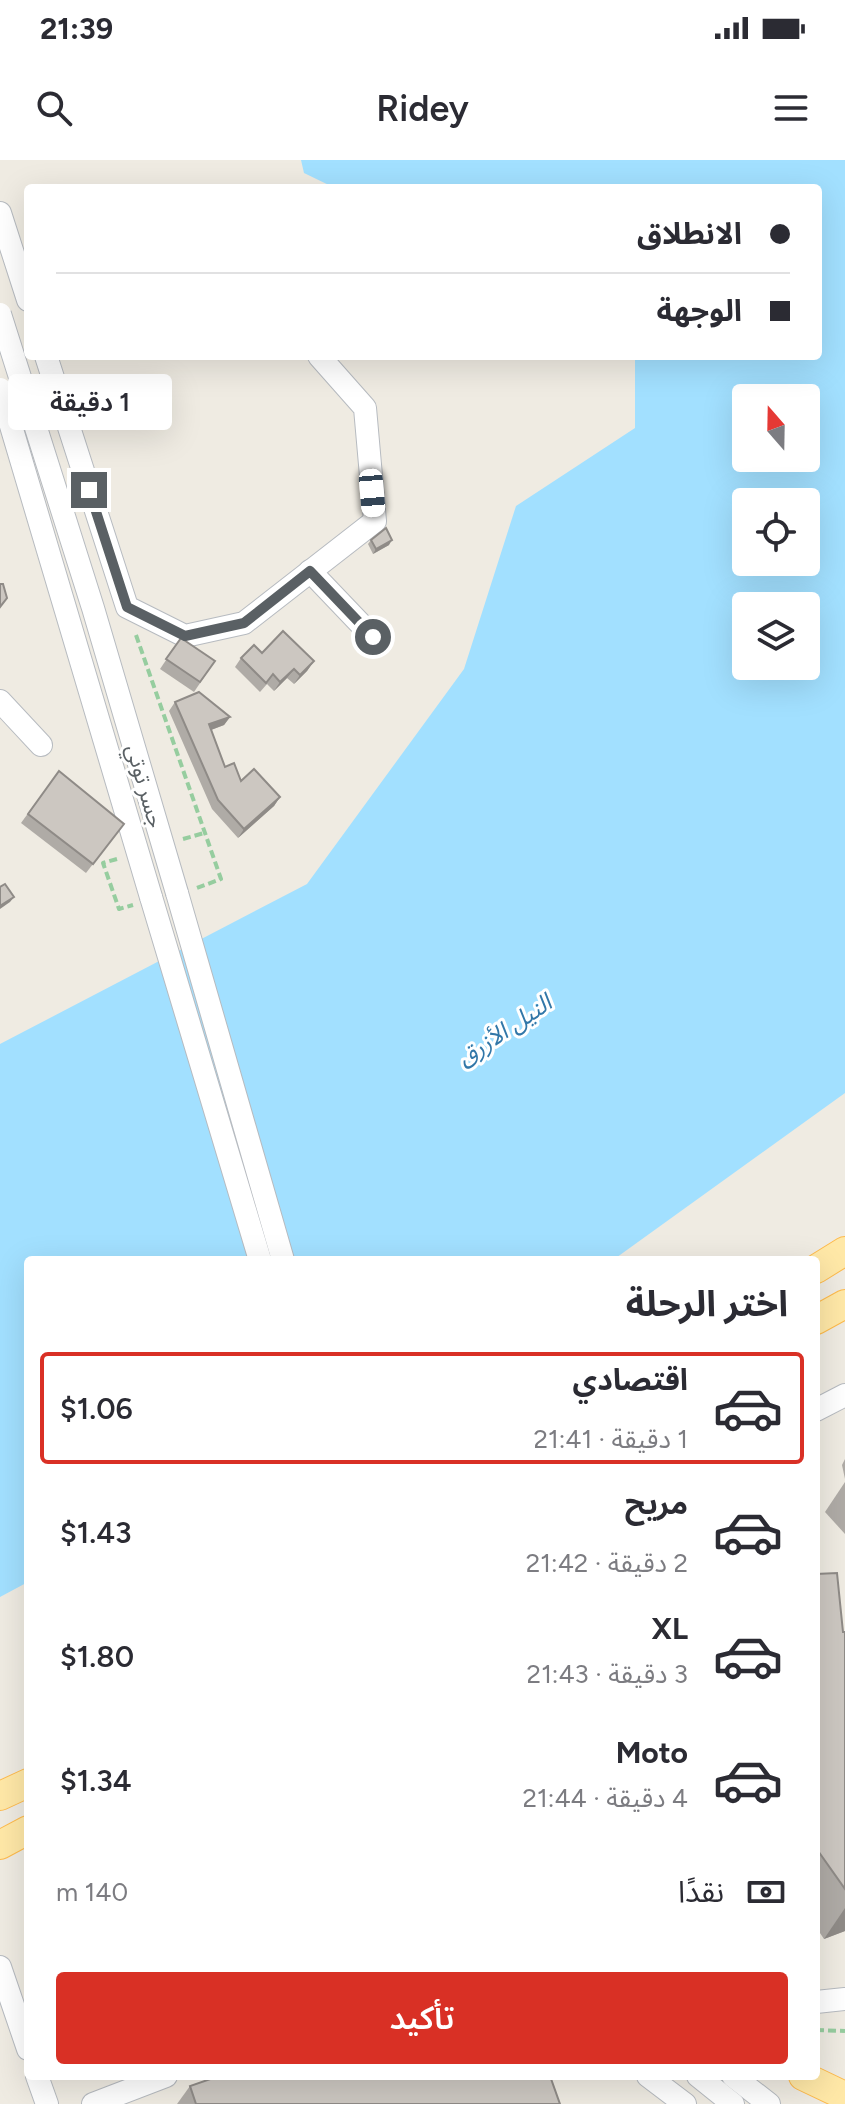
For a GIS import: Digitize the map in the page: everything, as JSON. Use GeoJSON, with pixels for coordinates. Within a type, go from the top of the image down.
{"type":"FeatureCollection","features":[{"type":"Feature","properties":{"kind":"main road"},"geometry":{"type":"LineString","coordinates":[[820,1267],[845,1251]]}},
{"type":"Feature","properties":{"kind":"main road"},"geometry":{"type":"LineString","coordinates":[[820,1318],[845,1304]]}},
{"type":"Feature","properties":{"kind":"main road"},"geometry":{"type":"LineString","coordinates":[[0,1796],[24,1785]]}},
{"type":"Feature","properties":{"kind":"main road"},"geometry":{"type":"LineString","coordinates":[[0,1845],[24,1832]]}},
{"type":"Feature","properties":{"kind":"main road"},"geometry":{"type":"LineString","coordinates":[[809,2080],[833,2097]]}},
{"type":"Feature","properties":{"kind":"street"},"geometry":{"type":"LineString","coordinates":[[0,213],[24,288]]}},
{"type":"Feature","properties":{"kind":"street","name":"جسر توتي"},"geometry":{"type":"LineString","coordinates":[[0,314],[93,608],[282,1256]]}},
{"type":"Feature","properties":{"kind":"street"},"geometry":{"type":"LineString","coordinates":[[47,360],[127,607],[185,636],[244,623],[375,521],[365,408],[323,360]]}},
{"type":"Feature","properties":{"kind":"street","name":"جسر توتي"},"geometry":{"type":"LineString","coordinates":[[0,389],[259,1256]]}},
{"type":"Feature","properties":{"kind":"street"},"geometry":{"type":"LineString","coordinates":[[310,571],[373,637]]}},
{"type":"Feature","properties":{"kind":"street"},"geometry":{"type":"LineString","coordinates":[[0,701],[41,745]]}},
{"type":"Feature","properties":{"kind":"street"},"geometry":{"type":"LineString","coordinates":[[820,1408],[845,1395]]}},
{"type":"Feature","properties":{"kind":"street"},"geometry":{"type":"LineString","coordinates":[[0,1967],[24,2037]]}},
{"type":"Feature","properties":{"kind":"street"},"geometry":{"type":"LineString","coordinates":[[820,1990],[845,1987]]}},
{"type":"Feature","properties":{"kind":"street"},"geometry":{"type":"LineString","coordinates":[[820,2002],[845,1999]]}},
{"type":"Feature","properties":{"kind":"street"},"geometry":{"type":"LineString","coordinates":[[38,2080],[47,2104]]}},
{"type":"Feature","properties":{"kind":"street"},"geometry":{"type":"LineString","coordinates":[[93,2104],[156,2080]]}},
{"type":"Feature","properties":{"kind":"street"},"geometry":{"type":"LineString","coordinates":[[653,2080],[685,2104]]}},
{"type":"Feature","properties":{"kind":"street"},"geometry":{"type":"LineString","coordinates":[[703,2080],[733,2104]]}},
{"type":"Feature","properties":{"kind":"street"},"geometry":{"type":"LineString","coordinates":[[738,2080],[769,2104]]}},
{"type":"Feature","properties":{"kind":"path"},"geometry":{"type":"LineString","coordinates":[[127,607],[221,879],[194,889]]}},
{"type":"Feature","properties":{"kind":"path"},"geometry":{"type":"LineString","coordinates":[[103,863],[119,909],[143,902]]}},
{"type":"Feature","properties":{"kind":"path"},"geometry":{"type":"LineString","coordinates":[[820,2030],[845,2031]]}},
{"type":"Feature","properties":{"kind":"water","name":"النيل الأزرق"},"geometry":{"type":"Polygon","coordinates":[[[301,160],[845,160],[845,1093],[619,1256],[24,1256],[24,1584],[0,1597],[0,1044],[307,884],[464,669],[516,506],[635,428],[635,360],[822,360],[822,184],[327,184],[304,173],[301,160]]]}},
{"type":"Feature","properties":{"kind":"building"},"geometry":{"type":"Polygon","coordinates":[[[386,528],[392,540],[376,549],[371,540],[386,528]]]}},
{"type":"Feature","properties":{"kind":"building"},"geometry":{"type":"Polygon","coordinates":[[[0,584],[3,584],[7,598],[0,607],[0,584]]]}},
{"type":"Feature","properties":{"kind":"building"},"geometry":{"type":"Polygon","coordinates":[[[283,631],[314,661],[300,675],[294,669],[280,682],[273,674],[266,683],[241,658],[254,645],[262,653],[283,631]]]}},
{"type":"Feature","properties":{"kind":"building"},"geometry":{"type":"Polygon","coordinates":[[[181,638],[215,661],[200,682],[166,659],[181,638]]]}},
{"type":"Feature","properties":{"kind":"building"},"geometry":{"type":"Polygon","coordinates":[[[199,692],[230,717],[209,724],[225,767],[234,763],[241,781],[254,769],[280,797],[244,829],[218,800],[175,702],[199,692]]]}},
{"type":"Feature","properties":{"kind":"building"},"geometry":{"type":"Polygon","coordinates":[[[59,771],[124,824],[93,864],[28,814],[59,771]]]}},
{"type":"Feature","properties":{"kind":"building"},"geometry":{"type":"Polygon","coordinates":[[[5,884],[14,897],[0,906],[0,887],[5,884]]]}},
{"type":"Feature","properties":{"kind":"building"},"geometry":{"type":"Polygon","coordinates":[[[837,1573],[845,1632],[845,1889],[820,1854],[820,1574],[837,1573]]]}},
{"type":"Feature","properties":{"kind":"building"},"geometry":{"type":"Polygon","coordinates":[[[207,2080],[551,2080],[560,2104],[196,2104],[190,2086],[207,2080]]]}},
{"type":"Feature","properties":{"kind":"route"},"geometry":{"type":"LineString","coordinates":[[89,490],[127,607],[185,636],[244,623],[310,571],[373,637]]}}]}
